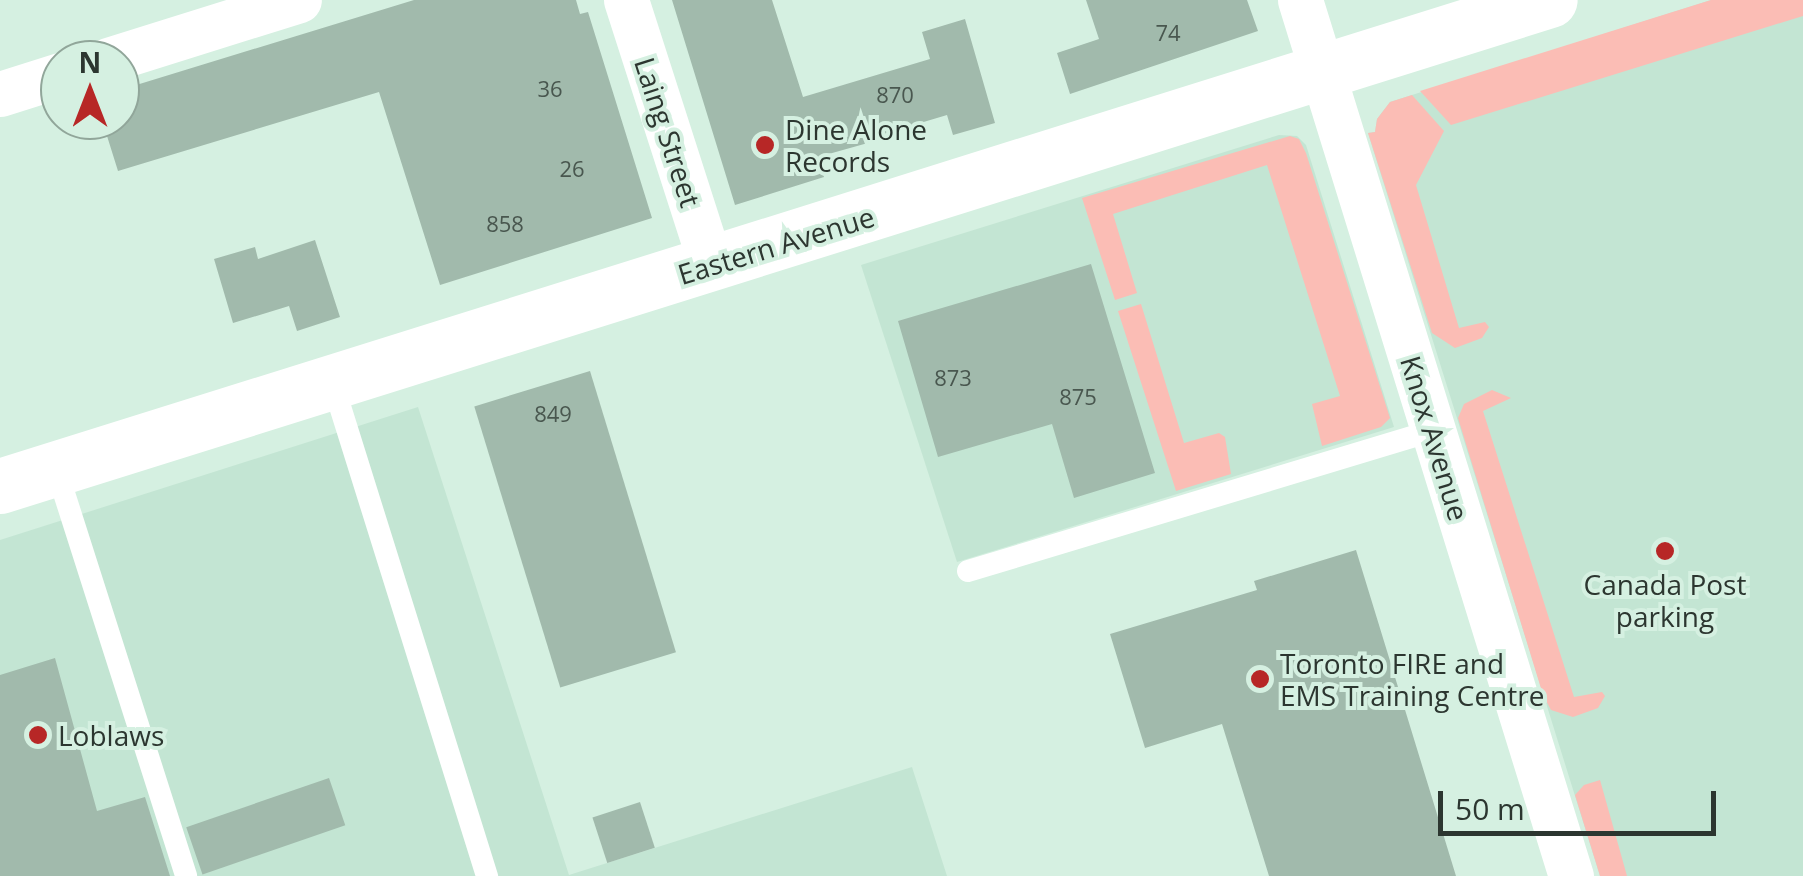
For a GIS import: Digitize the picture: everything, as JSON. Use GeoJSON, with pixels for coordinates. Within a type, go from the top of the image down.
{"type":"FeatureCollection","features":[{"type":"Feature","properties":{"kind":"main road","name":"Eastern Avenue"},"geometry":{"type":"LineString","coordinates":[[0,486],[1550,0]]}},
{"type":"Feature","properties":{"kind":"street"},"geometry":{"type":"LineString","coordinates":[[140,50],[299,0]]}},
{"type":"Feature","properties":{"kind":"street","name":"Laing Street"},"geometry":{"type":"LineString","coordinates":[[626,0],[711,265]]}},
{"type":"Feature","properties":{"kind":"street","name":"Knox Avenue"},"geometry":{"type":"LineString","coordinates":[[1300,0],[1571,876]]}},
{"type":"Feature","properties":{"kind":"street"},"geometry":{"type":"LineString","coordinates":[[0,94],[40,81]]}},
{"type":"Feature","properties":{"kind":"lane"},"geometry":{"type":"LineString","coordinates":[[333,384],[487,876]]}},
{"type":"Feature","properties":{"kind":"lane"},"geometry":{"type":"LineString","coordinates":[[968,571],[1432,431]]}},
{"type":"Feature","properties":{"kind":"lane"},"geometry":{"type":"LineString","coordinates":[[56,468],[186,876]]}},
{"type":"Feature","properties":{"kind":"shaded area","name":"Canada Post parking"},"geometry":{"type":"Polygon","coordinates":[[[1711,0],[1803,0],[1803,876],[1600,876],[1368,133],[1375,132],[1377,119],[1390,102],[1711,0]]]}},
{"type":"Feature","properties":{"kind":"shaded area"},"geometry":{"type":"Polygon","coordinates":[[[1711,0],[1803,0],[1803,16],[1451,125],[1420,91],[1711,0]]]}},
{"type":"Feature","properties":{"kind":"shaded area"},"geometry":{"type":"Polygon","coordinates":[[[1412,95],[1444,131],[1416,185],[1459,328],[1485,322],[1489,327],[1482,338],[1455,348],[1432,333],[1368,133],[1375,132],[1377,119],[1390,102],[1412,95]]]}},
{"type":"Feature","properties":{"kind":"shaded area"},"geometry":{"type":"Polygon","coordinates":[[[1279,135],[1297,136],[1306,145],[1394,427],[957,562],[861,265],[1279,135]]]}},
{"type":"Feature","properties":{"kind":"shaded area"},"geometry":{"type":"Polygon","coordinates":[[[1290,136],[1299,139],[1306,153],[1390,418],[1381,427],[1322,446],[1312,404],[1340,396],[1267,165],[1113,214],[1137,293],[1115,300],[1082,198],[1290,136]]]}},
{"type":"Feature","properties":{"kind":"shaded area"},"geometry":{"type":"Polygon","coordinates":[[[1141,304],[1184,443],[1219,433],[1225,437],[1231,474],[1176,491],[1118,311],[1141,304]]]}},
{"type":"Feature","properties":{"kind":"shaded area"},"geometry":{"type":"Polygon","coordinates":[[[1492,390],[1511,398],[1483,411],[1574,697],[1602,692],[1605,696],[1598,708],[1573,717],[1551,710],[1543,695],[1458,418],[1464,404],[1492,390]]]}},
{"type":"Feature","properties":{"kind":"shaded area"},"geometry":{"type":"Polygon","coordinates":[[[418,407],[569,875],[912,767],[947,876],[0,876],[0,540],[418,407]]]}},
{"type":"Feature","properties":{"kind":"shaded area"},"geometry":{"type":"Polygon","coordinates":[[[1600,780],[1627,876],[1600,876],[1575,795],[1584,785],[1600,780]]]}},
{"type":"Feature","properties":{"kind":"building"},"geometry":{"type":"Polygon","coordinates":[[[414,0],[576,0],[580,14],[588,12],[652,218],[440,285],[379,92],[118,171],[108,140],[140,140],[140,84],[414,0]]]}},
{"type":"Feature","properties":{"kind":"building"},"geometry":{"type":"Polygon","coordinates":[[[672,0],[772,0],[803,97],[930,59],[922,32],[965,19],[995,123],[953,135],[947,115],[880,135],[882,139],[818,157],[824,177],[735,205],[672,0]]]}},
{"type":"Feature","properties":{"kind":"building"},"geometry":{"type":"Polygon","coordinates":[[[1086,0],[1247,0],[1258,31],[1070,94],[1057,53],[1099,39],[1086,0]]]}},
{"type":"Feature","properties":{"kind":"building"},"geometry":{"type":"Polygon","coordinates":[[[315,240],[340,317],[297,331],[289,306],[233,323],[214,259],[255,247],[258,259],[315,240]]]}},
{"type":"Feature","properties":{"kind":"building"},"geometry":{"type":"Polygon","coordinates":[[[1091,264],[1155,473],[1074,498],[1052,424],[938,457],[898,321],[1091,264]]]}},
{"type":"Feature","properties":{"kind":"building"},"geometry":{"type":"Polygon","coordinates":[[[590,371],[676,652],[560,688],[474,406],[590,371]]]}},
{"type":"Feature","properties":{"kind":"building","name":"Toronto FIRE and EMS Training Centre"},"geometry":{"type":"Polygon","coordinates":[[[1356,550],[1456,876],[1269,876],[1222,724],[1145,748],[1110,634],[1257,590],[1254,581],[1356,550]]]}},
{"type":"Feature","properties":{"kind":"building","name":"Loblaws"},"geometry":{"type":"Polygon","coordinates":[[[55,658],[97,811],[145,797],[170,876],[0,876],[0,675],[55,658]]]}},
{"type":"Feature","properties":{"kind":"building"},"geometry":{"type":"Polygon","coordinates":[[[329,778],[345,825],[203,874],[186,827],[329,778]]]}},
{"type":"Feature","properties":{"kind":"building"},"geometry":{"type":"Polygon","coordinates":[[[640,802],[655,848],[607,863],[592,817],[640,802]]]}},
{"type":"Feature","properties":{"kind":"place","name":"Dine Alone Records"},"geometry":{"type":"Point","coordinates":[765,145]}},
{"type":"Feature","properties":{"kind":"place","name":"Canada Post parking"},"geometry":{"type":"Point","coordinates":[1665,551]}},
{"type":"Feature","properties":{"kind":"place","name":"Toronto FIRE and EMS Training Centre"},"geometry":{"type":"Point","coordinates":[1260,679]}},
{"type":"Feature","properties":{"kind":"place","name":"Loblaws"},"geometry":{"type":"Point","coordinates":[38,735]}}]}
